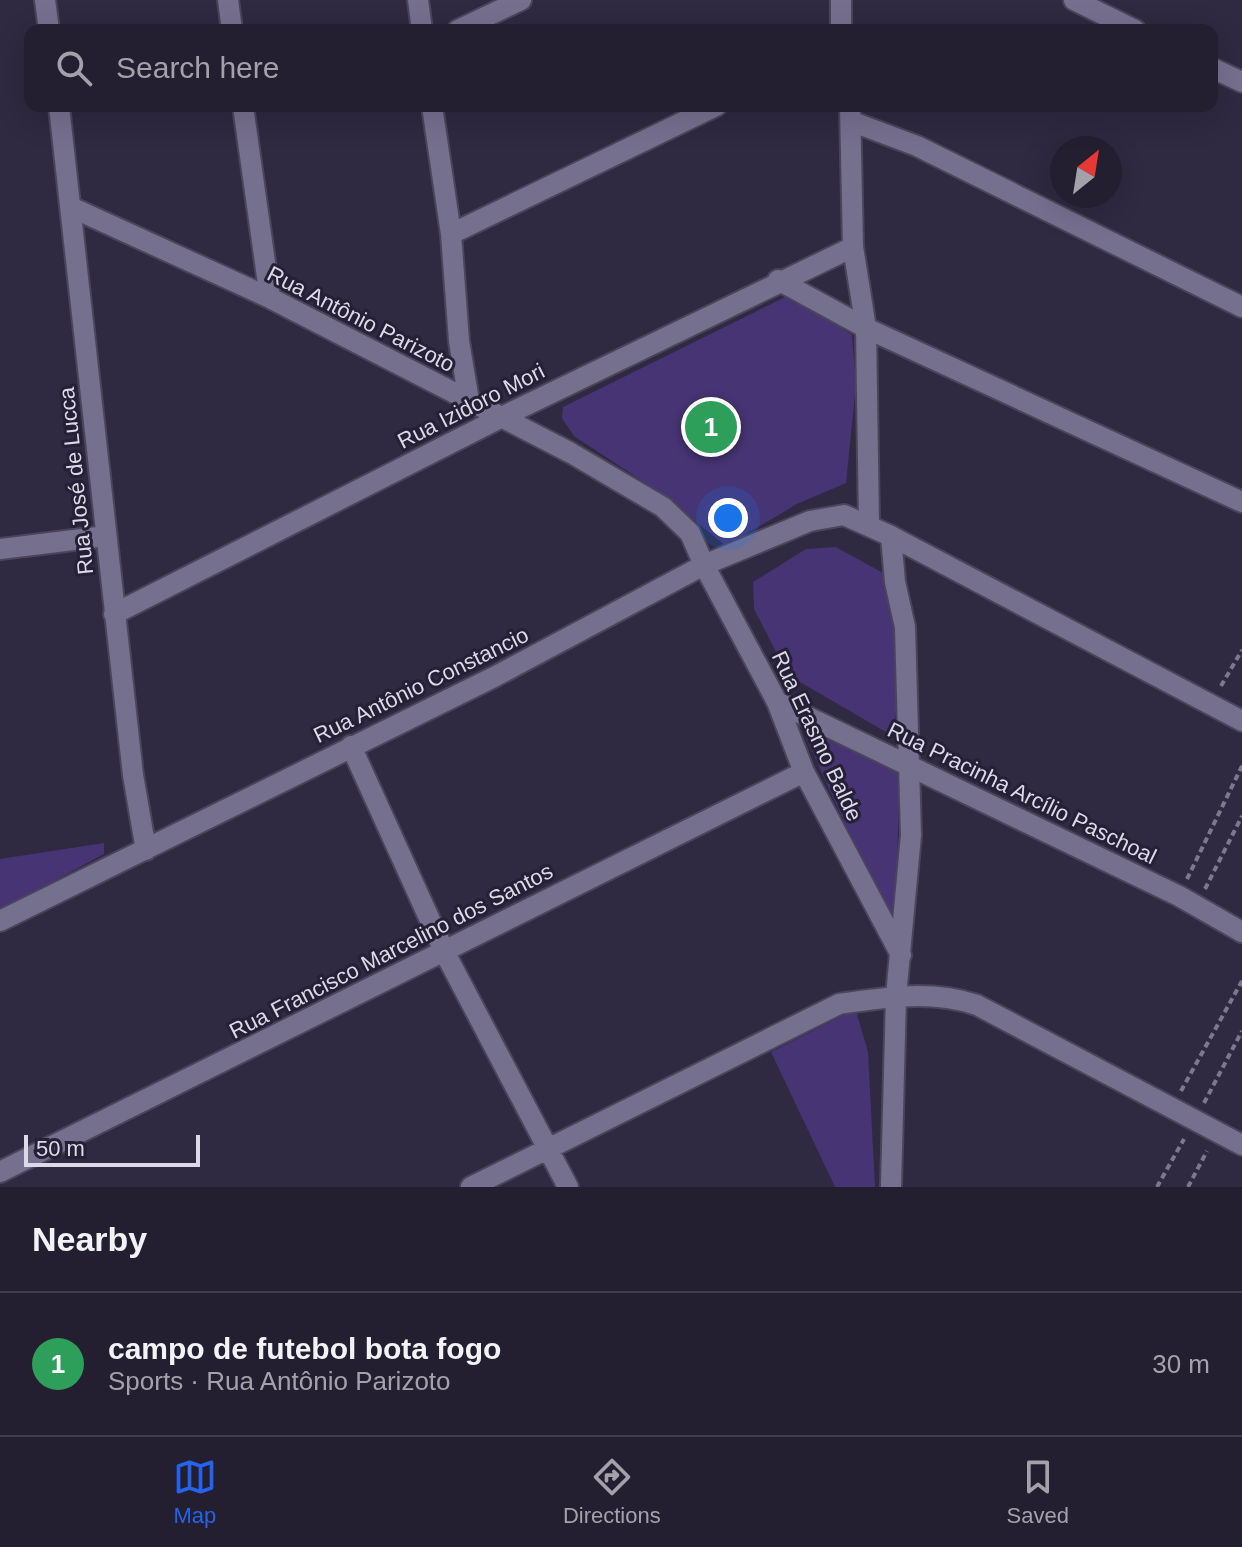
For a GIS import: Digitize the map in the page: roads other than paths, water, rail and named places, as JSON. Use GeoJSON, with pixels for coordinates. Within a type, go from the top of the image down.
{"type":"FeatureCollection","features":[{"type":"Feature","properties":{"kind":"street"},"geometry":{"type":"LineString","coordinates":[[45,0],[48,24]]}},
{"type":"Feature","properties":{"kind":"street"},"geometry":{"type":"LineString","coordinates":[[228,0],[231,24]]}},
{"type":"Feature","properties":{"kind":"street"},"geometry":{"type":"LineString","coordinates":[[418,0],[421,24]]}},
{"type":"Feature","properties":{"kind":"street"},"geometry":{"type":"LineString","coordinates":[[471,24],[521,0]]}},
{"type":"Feature","properties":{"kind":"street"},"geometry":{"type":"LineString","coordinates":[[841,0],[841,24]]}},
{"type":"Feature","properties":{"kind":"street"},"geometry":{"type":"LineString","coordinates":[[1074,0],[1123,24]]}},
{"type":"Feature","properties":{"kind":"street"},"geometry":{"type":"LineString","coordinates":[[1218,71],[1242,82]]}},
{"type":"Feature","properties":{"kind":"street","name":"Rua José de Lucca"},"geometry":{"type":"LineString","coordinates":[[60,112],[73,208],[114,614],[133,775],[146,850]]}},
{"type":"Feature","properties":{"kind":"street"},"geometry":{"type":"LineString","coordinates":[[244,112],[270,298]]}},
{"type":"Feature","properties":{"kind":"street"},"geometry":{"type":"LineString","coordinates":[[433,112],[451,234],[459,341],[469,401]]}},
{"type":"Feature","properties":{"kind":"street"},"geometry":{"type":"LineString","coordinates":[[451,234],[704,112]]}},
{"type":"Feature","properties":{"kind":"street"},"geometry":{"type":"LineString","coordinates":[[869,524],[866,328],[853,247],[852,114],[1242,307]]}},
{"type":"Feature","properties":{"kind":"street","name":"Rua Antônio Parizoto"},"geometry":{"type":"LineString","coordinates":[[73,208],[270,298],[571,453],[663,507]]}},
{"type":"Feature","properties":{"kind":"street","name":"Rua Izidoro Mori"},"geometry":{"type":"LineString","coordinates":[[114,614],[500,417],[778,280],[853,247]]}},
{"type":"Feature","properties":{"kind":"street"},"geometry":{"type":"LineString","coordinates":[[778,280],[866,328],[1242,502]]}},
{"type":"Feature","properties":{"kind":"street","name":"Rua Erasmo Balde"},"geometry":{"type":"LineString","coordinates":[[663,507],[690,533],[777,702],[804,772],[901,955]]}},
{"type":"Feature","properties":{"kind":"street","name":"Rua Antônio Constancio"},"geometry":{"type":"LineString","coordinates":[[0,921],[494,677],[704,565],[810,521],[844,515],[869,524],[1242,721]]}},
{"type":"Feature","properties":{"kind":"street"},"geometry":{"type":"LineString","coordinates":[[0,549],[106,536]]}},
{"type":"Feature","properties":{"kind":"street"},"geometry":{"type":"LineString","coordinates":[[891,536],[895,582],[905,627],[911,835],[896,996],[897,1185]]}},
{"type":"Feature","properties":{"kind":"street","name":"Rua Pracinha Arcílio Paschoal"},"geometry":{"type":"LineString","coordinates":[[777,702],[1188,901],[1242,932]]}},
{"type":"Feature","properties":{"kind":"street"},"geometry":{"type":"LineString","coordinates":[[351,746],[445,953],[568,1187]]}},
{"type":"Feature","properties":{"kind":"street","name":"Rua Francisco Marcelino dos Santos"},"geometry":{"type":"LineString","coordinates":[[0,1172],[804,772]]}},
{"type":"Feature","properties":{"kind":"street"},"geometry":{"type":"LineString","coordinates":[[471,1187],[839,1004],[896,996],[948,995],[977,1005],[1242,1145]]}},
{"type":"Feature","properties":{"kind":"place","name":"campo de futebol bota fogo"},"geometry":{"type":"Point","coordinates":[711,427]}}]}
